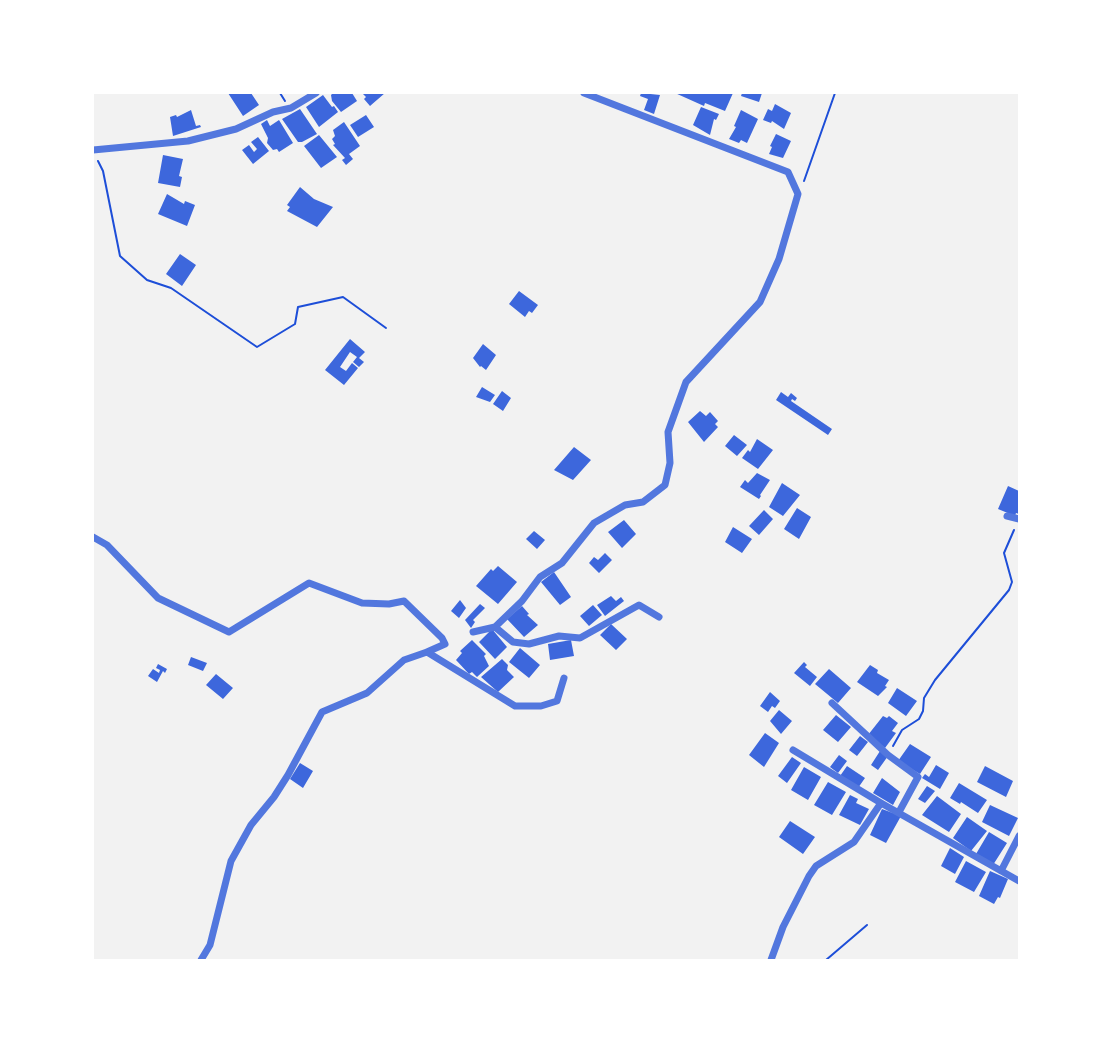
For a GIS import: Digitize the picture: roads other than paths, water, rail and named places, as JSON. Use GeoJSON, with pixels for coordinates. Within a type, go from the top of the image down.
{"type":"FeatureCollection","features":[{"type":"Feature","properties":{"kind":"street"},"geometry":{"type":"LineString","coordinates":[[93,150],[188,141],[236,129],[273,112],[291,108],[316,93]]}},
{"type":"Feature","properties":{"kind":"street"},"geometry":{"type":"LineString","coordinates":[[473,632],[495,627],[522,601],[540,578],[562,563],[594,523],[625,505],[643,502],[666,485],[670,463],[668,432],[686,382],[760,302],[779,259],[799,194],[788,172],[584,93]]}},
{"type":"Feature","properties":{"kind":"street"},"geometry":{"type":"LineString","coordinates":[[1007,516],[1019,519]]}},
{"type":"Feature","properties":{"kind":"street"},"geometry":{"type":"LineString","coordinates":[[93,537],[107,545],[158,598],[229,632],[309,583],[362,603],[389,604],[404,601],[445,644],[404,660],[367,693],[321,712],[288,775],[251,825],[231,861],[210,945],[201,960]]}},
{"type":"Feature","properties":{"kind":"street"},"geometry":{"type":"LineString","coordinates":[[495,627],[513,642],[529,644],[559,636],[580,638],[639,605],[659,617]]}},
{"type":"Feature","properties":{"kind":"street"},"geometry":{"type":"LineString","coordinates":[[428,652],[515,706],[541,706],[557,702],[564,678]]}},
{"type":"Feature","properties":{"kind":"street"},"geometry":{"type":"LineString","coordinates":[[832,703],[888,755],[918,778],[899,812]]}},
{"type":"Feature","properties":{"kind":"street"},"geometry":{"type":"LineString","coordinates":[[793,750],[1019,881]]}},
{"type":"Feature","properties":{"kind":"street"},"geometry":{"type":"LineString","coordinates":[[771,960],[783,927],[816,866],[848,848],[881,803]]}},
{"type":"Feature","properties":{"kind":"street"},"geometry":{"type":"LineString","coordinates":[[1001,871],[1019,836]]}}]}
